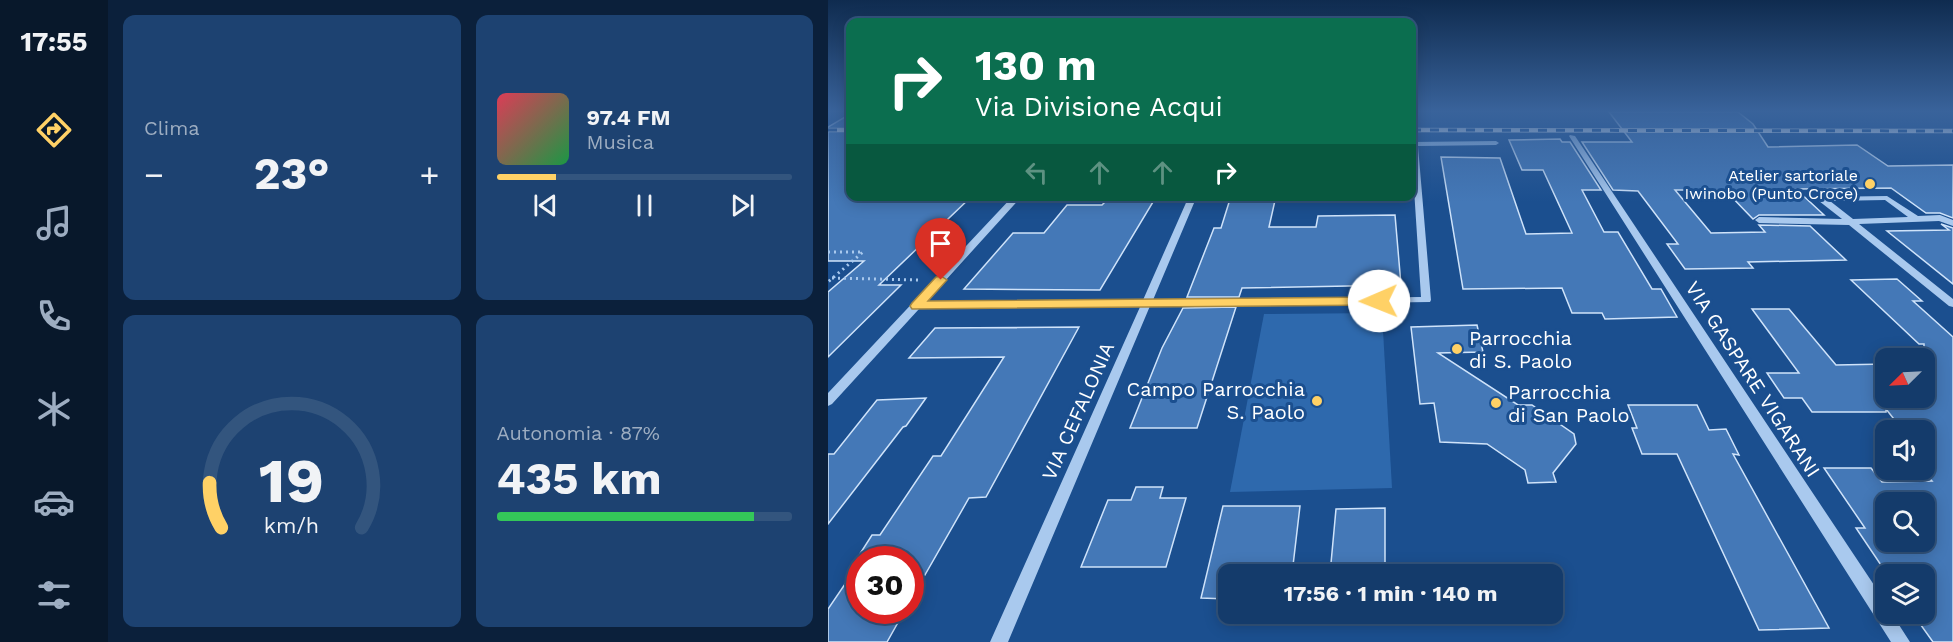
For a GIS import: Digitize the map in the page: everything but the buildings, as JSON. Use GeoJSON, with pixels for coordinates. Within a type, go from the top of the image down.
{"type":"FeatureCollection","features":[{"type":"Feature","properties":{"kind":"street","name":"VIA GASPARE VIGARANI"},"geometry":{"type":"LineString","coordinates":[[1576,142],[1901,642]]}},
{"type":"Feature","properties":{"kind":"street"},"geometry":{"type":"LineString","coordinates":[[1416,144],[1496,143]]}},
{"type":"Feature","properties":{"kind":"street"},"geometry":{"type":"LineString","coordinates":[[917,306],[1426,300],[1416,180]]}},
{"type":"Feature","properties":{"kind":"street"},"geometry":{"type":"LineString","coordinates":[[1916,219],[1887,198],[1822,199],[1953,304]]}},
{"type":"Feature","properties":{"kind":"street"},"geometry":{"type":"LineString","coordinates":[[828,401],[1013,201]]}},
{"type":"Feature","properties":{"kind":"street","name":"VIA CEFALONIA"},"geometry":{"type":"LineString","coordinates":[[999,642],[1191,201]]}},
{"type":"Feature","properties":{"kind":"street"},"geometry":{"type":"LineString","coordinates":[[1760,220],[1850,222],[1940,218],[1953,223]]}},
{"type":"Feature","properties":{"kind":"path"},"geometry":{"type":"LineString","coordinates":[[828,252],[863,252],[828,282]]}},
{"type":"Feature","properties":{"kind":"path"},"geometry":{"type":"LineString","coordinates":[[832,278],[941,280]]}},
{"type":"Feature","properties":{"kind":"shaded area","name":"Campo Parrocchia S. Paolo"},"geometry":{"type":"Polygon","coordinates":[[[1382,313],[1392,488],[1230,492],[1264,314],[1382,313]]]}},
{"type":"Feature","properties":{"kind":"place","name":"Atelier sartoriale Iwinobo (Punto Croce)"},"geometry":{"type":"Point","coordinates":[1870,184]}},
{"type":"Feature","properties":{"kind":"place","name":"Parrocchia di S. Paolo"},"geometry":{"type":"Point","coordinates":[1457,349]}},
{"type":"Feature","properties":{"kind":"place","name":"Campo Parrocchia S. Paolo"},"geometry":{"type":"Point","coordinates":[1317,401]}},
{"type":"Feature","properties":{"kind":"place","name":"Parrocchia di San Paolo"},"geometry":{"type":"Point","coordinates":[1496,403]}},
{"type":"Feature","properties":{"kind":"route"},"geometry":{"type":"LineString","coordinates":[[941,280],[917,306],[1379,301]]}}]}
